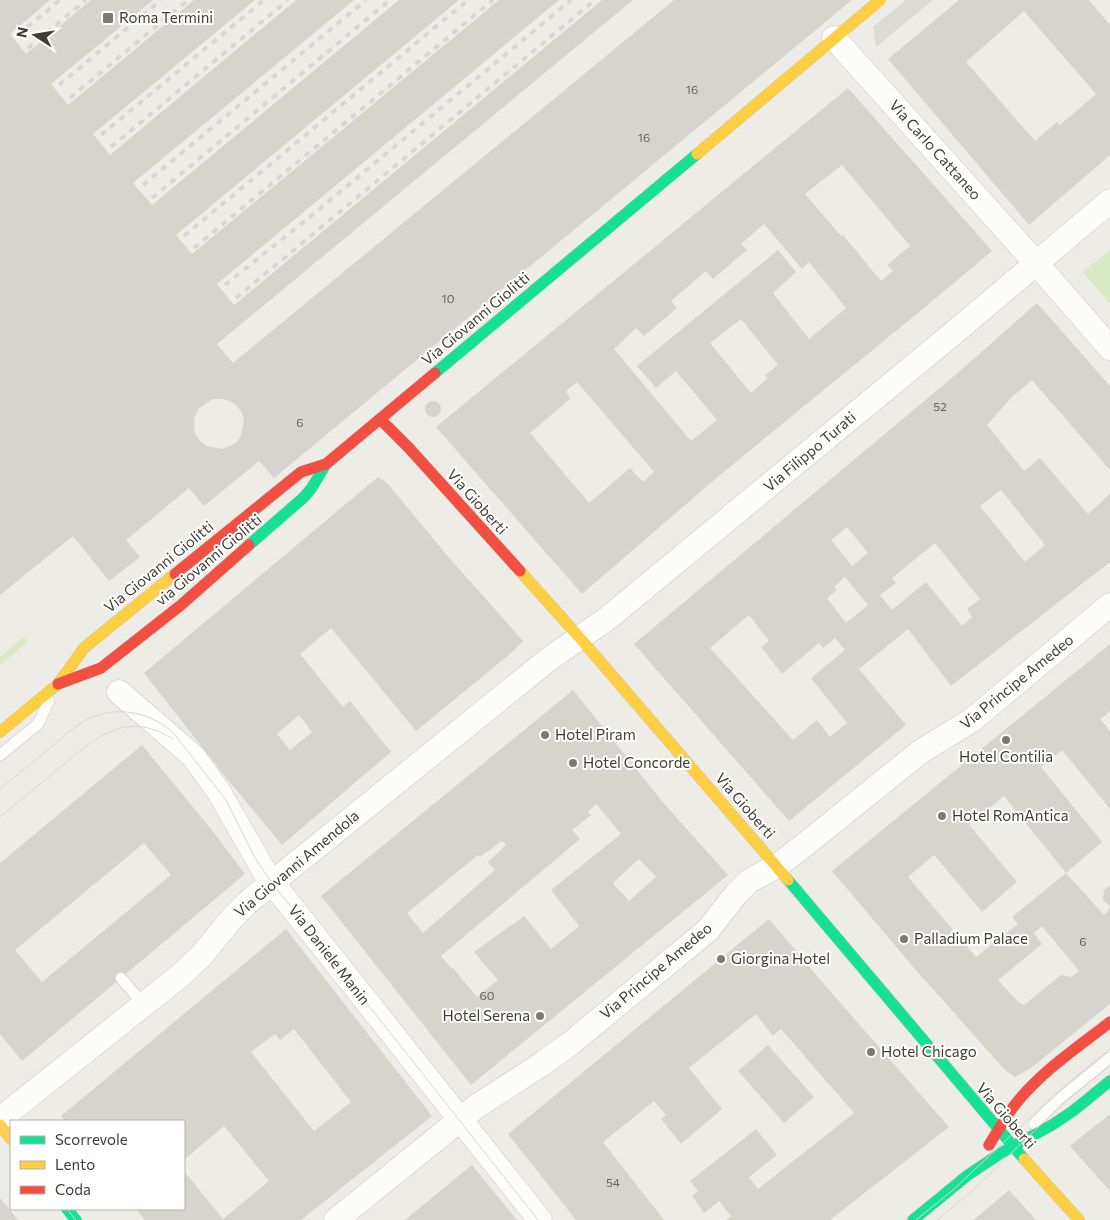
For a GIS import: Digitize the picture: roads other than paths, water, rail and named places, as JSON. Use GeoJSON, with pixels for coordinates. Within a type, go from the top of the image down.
{"type":"FeatureCollection","features":[{"type":"Feature","properties":{"kind":"main road","name":"Via Giovanni Giolitti"},"geometry":{"type":"LineString","coordinates":[[58,684],[84,648],[301,472],[326,464],[880,0]]}},
{"type":"Feature","properties":{"kind":"main road","name":"Via Gioberti"},"geometry":{"type":"LineString","coordinates":[[380,419],[409,448],[580,638],[777,866],[998,1131],[1079,1220]]}},
{"type":"Feature","properties":{"kind":"main road","name":"via Giovanni Giolitti"},"geometry":{"type":"LineString","coordinates":[[58,684],[101,668],[181,605],[295,506],[311,489],[326,464]]}},
{"type":"Feature","properties":{"kind":"main road"},"geometry":{"type":"LineString","coordinates":[[0,732],[58,684]]}},
{"type":"Feature","properties":{"kind":"main road"},"geometry":{"type":"LineString","coordinates":[[968,1175],[978,1163],[1015,1105],[1067,1056],[1110,1022]]}},
{"type":"Feature","properties":{"kind":"main road"},"geometry":{"type":"LineString","coordinates":[[912,1220],[968,1175],[1012,1147],[1052,1126],[1110,1081]]}},
{"type":"Feature","properties":{"kind":"main road"},"geometry":{"type":"LineString","coordinates":[[0,1125],[10,1138]]}},
{"type":"Feature","properties":{"kind":"main road"},"geometry":{"type":"LineString","coordinates":[[68,1210],[76,1220]]}},
{"type":"Feature","properties":{"kind":"street","name":"Via Carlo Cattaneo"},"geometry":{"type":"LineString","coordinates":[[834,38],[1110,348]]}},
{"type":"Feature","properties":{"kind":"street","name":"Via Filippo Turati"},"geometry":{"type":"LineString","coordinates":[[580,638],[608,618],[956,331],[1110,200]]}},
{"type":"Feature","properties":{"kind":"street","name":"Via Principe Amedeo"},"geometry":{"type":"LineString","coordinates":[[336,1220],[488,1098],[571,1043],[708,930],[736,894],[749,881],[777,866],[808,843],[920,752],[972,720],[1110,605]]}},
{"type":"Feature","properties":{"kind":"street","name":"Via Giovanni Amendola"},"geometry":{"type":"LineString","coordinates":[[0,1119],[196,962],[238,912],[272,883],[549,659],[580,638]]}},
{"type":"Feature","properties":{"kind":"street","name":"Via Daniele Manin"},"geometry":{"type":"LineString","coordinates":[[120,692],[192,756],[207,774],[272,883],[540,1220]]}},
{"type":"Feature","properties":{"kind":"lane"},"geometry":{"type":"LineString","coordinates":[[0,755],[38,724],[58,684]]}},
{"type":"Feature","properties":{"kind":"lane"},"geometry":{"type":"LineString","coordinates":[[121,978],[144,1005]]}},
{"type":"Feature","properties":{"kind":"lane"},"geometry":{"type":"LineString","coordinates":[[1012,1147],[1061,1098],[1110,1058]]}},
{"type":"Feature","properties":{"kind":"tram line"},"geometry":{"type":"LineString","coordinates":[[0,789],[79,724],[90,718],[113,712],[136,713],[167,727],[226,800],[255,858],[272,883],[538,1220]]}},
{"type":"Feature","properties":{"kind":"tram line"},"geometry":{"type":"LineString","coordinates":[[0,817],[84,748],[110,732],[125,727],[140,727],[156,730],[173,739]]}},
{"type":"Feature","properties":{"kind":"tram line"},"geometry":{"type":"LineString","coordinates":[[916,1220],[953,1190],[1056,1093],[1110,1049]]}},
{"type":"Feature","properties":{"kind":"tram line"},"geometry":{"type":"LineString","coordinates":[[937,1220],[971,1192],[1064,1102],[1110,1065]]}},
{"type":"Feature","properties":{"kind":"tram line"},"geometry":{"type":"LineString","coordinates":[[0,1125],[10,1138]]}},
{"type":"Feature","properties":{"kind":"tram line"},"geometry":{"type":"LineString","coordinates":[[68,1210],[76,1220]]}},
{"type":"Feature","properties":{"kind":"railway"},"geometry":{"type":"LineString","coordinates":[[18,35],[60,0]]}},
{"type":"Feature","properties":{"kind":"railway"},"geometry":{"type":"LineString","coordinates":[[28,48],[86,0]]}},
{"type":"Feature","properties":{"kind":"railway"},"geometry":{"type":"LineString","coordinates":[[59,85],[161,0]]}},
{"type":"Feature","properties":{"kind":"railway"},"geometry":{"type":"LineString","coordinates":[[70,98],[188,0]]}},
{"type":"Feature","properties":{"kind":"railway"},"geometry":{"type":"LineString","coordinates":[[101,135],[264,0]]}},
{"type":"Feature","properties":{"kind":"railway"},"geometry":{"type":"LineString","coordinates":[[111,147],[288,0]]}},
{"type":"Feature","properties":{"kind":"railway"},"geometry":{"type":"LineString","coordinates":[[143,185],[366,0]]}},
{"type":"Feature","properties":{"kind":"railway"},"geometry":{"type":"LineString","coordinates":[[152,198],[390,0]]}},
{"type":"Feature","properties":{"kind":"railway"},"geometry":{"type":"LineString","coordinates":[[184,236],[468,0]]}},
{"type":"Feature","properties":{"kind":"railway"},"geometry":{"type":"LineString","coordinates":[[194,248],[493,0]]}},
{"type":"Feature","properties":{"kind":"railway"},"geometry":{"type":"LineString","coordinates":[[225,285],[316,212],[571,0]]}},
{"type":"Feature","properties":{"kind":"railway"},"geometry":{"type":"LineString","coordinates":[[236,298],[595,0]]}},
{"type":"Feature","properties":{"kind":"place","name":"Roma Termini"},"geometry":{"type":"Point","coordinates":[108,18]}},
{"type":"Feature","properties":{"kind":"place","name":"Hotel Piram"},"geometry":{"type":"Point","coordinates":[545,735]}},
{"type":"Feature","properties":{"kind":"place","name":"Hotel Contilia"},"geometry":{"type":"Point","coordinates":[1006,740]}},
{"type":"Feature","properties":{"kind":"place","name":"Hotel Concorde"},"geometry":{"type":"Point","coordinates":[573,763]}},
{"type":"Feature","properties":{"kind":"place","name":"Hotel RomAntica"},"geometry":{"type":"Point","coordinates":[942,816]}},
{"type":"Feature","properties":{"kind":"place","name":"Palladium Palace"},"geometry":{"type":"Point","coordinates":[904,939]}},
{"type":"Feature","properties":{"kind":"place","name":"Giorgina Hotel"},"geometry":{"type":"Point","coordinates":[721,959]}},
{"type":"Feature","properties":{"kind":"place","name":"Hotel Serena"},"geometry":{"type":"Point","coordinates":[540,1016]}},
{"type":"Feature","properties":{"kind":"place","name":"Hotel Chicago"},"geometry":{"type":"Point","coordinates":[871,1052]}}]}
